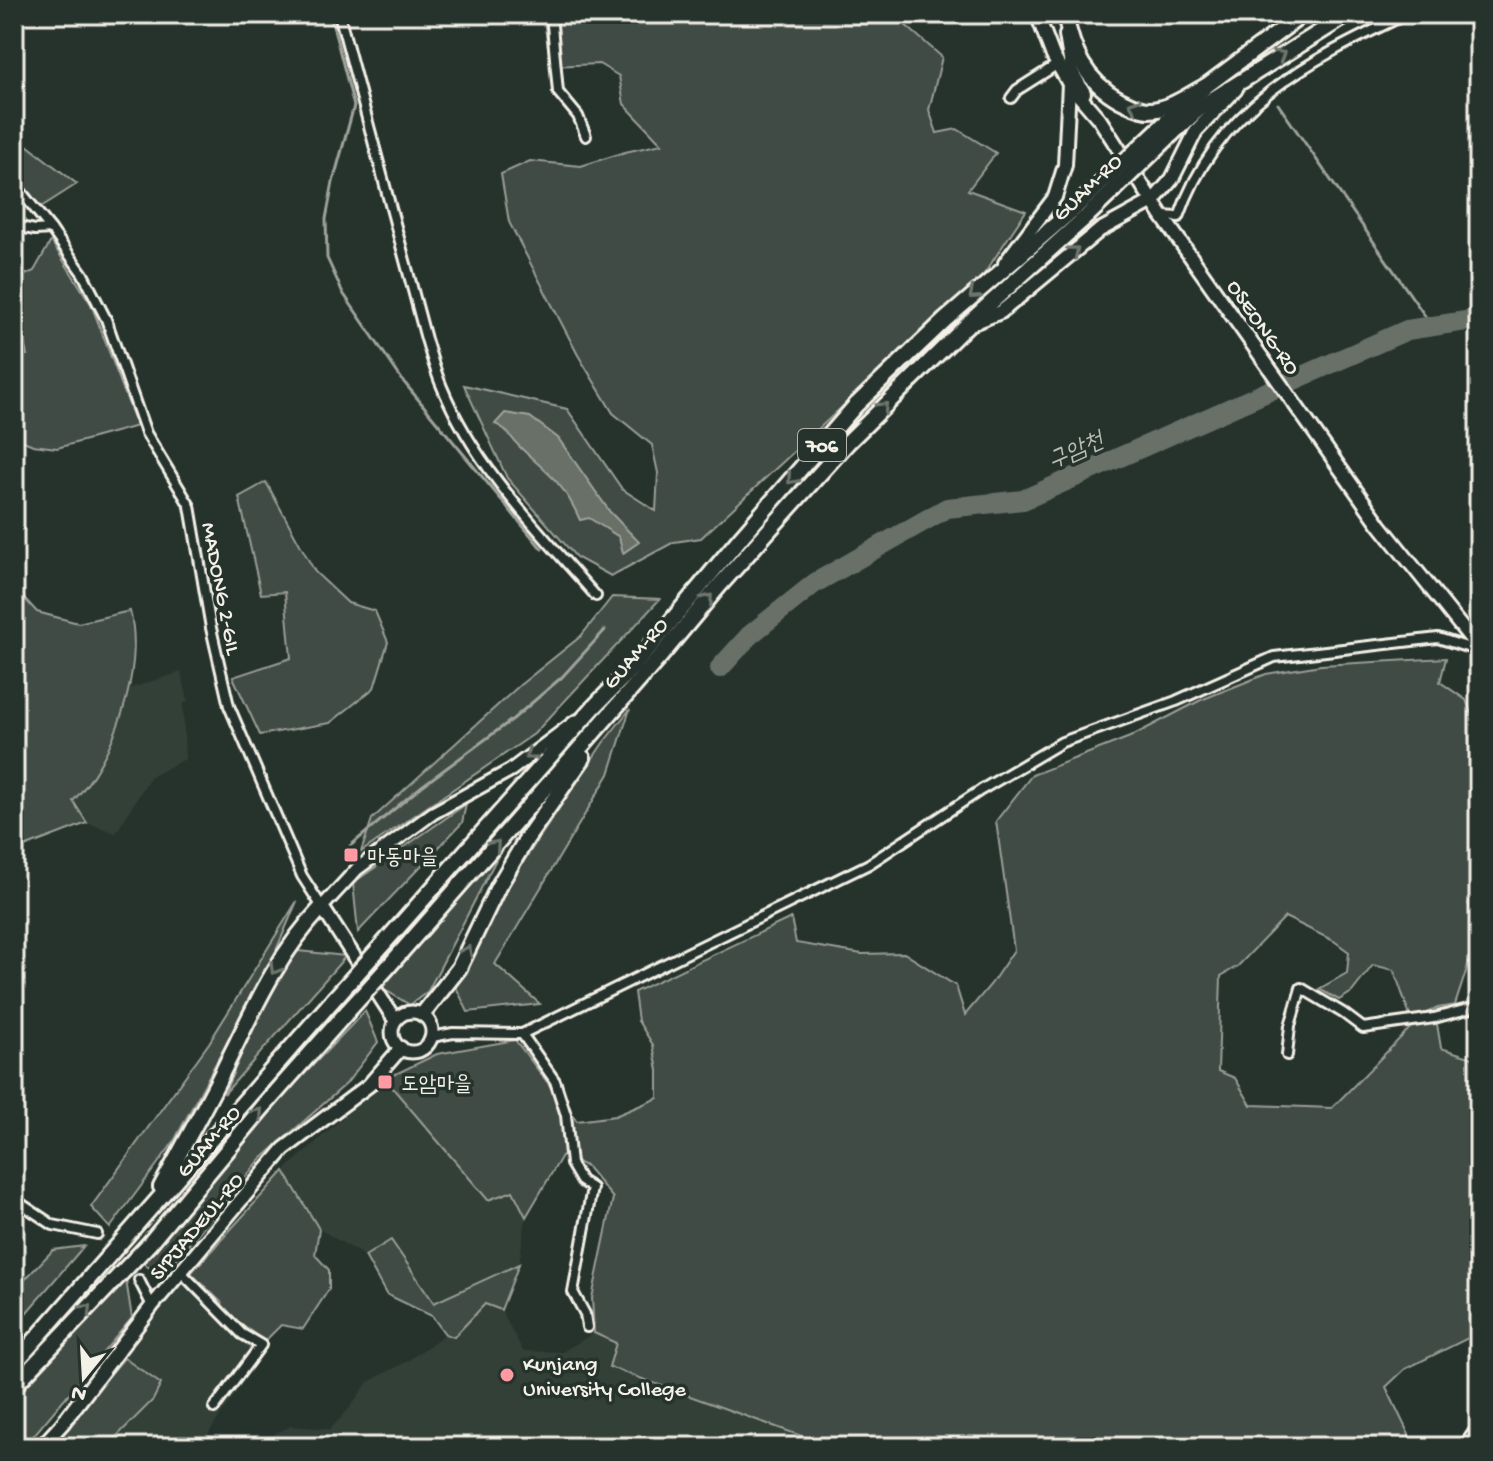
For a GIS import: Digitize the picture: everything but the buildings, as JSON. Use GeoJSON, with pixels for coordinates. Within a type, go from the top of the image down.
{"type":"FeatureCollection","features":[{"type":"Feature","properties":{"kind":"main road","name":"OSEONG-RO"},"geometry":{"type":"LineString","coordinates":[[1037,14],[1069,84],[1100,120],[1162,216],[1380,525],[1479,650]]}},
{"type":"Feature","properties":{"kind":"main road"},"geometry":{"type":"LineString","coordinates":[[1065,14],[1072,46],[1084,70],[1103,90],[1119,100],[1148,110],[1164,108],[1206,86]]}},
{"type":"Feature","properties":{"kind":"main road"},"geometry":{"type":"LineString","coordinates":[[1065,14],[1072,72],[1100,120]]}},
{"type":"Feature","properties":{"kind":"main road","name":"GUAM-RO"},"geometry":{"type":"LineString","coordinates":[[14,1386],[149,1244],[263,1107],[848,442],[1167,130],[1206,86],[1303,14]]}},
{"type":"Feature","properties":{"kind":"main road","name":"GUAM-RO"},"geometry":{"type":"LineString","coordinates":[[1167,130],[1252,72],[1349,14]]}},
{"type":"Feature","properties":{"kind":"main road"},"geometry":{"type":"LineString","coordinates":[[965,326],[1001,312],[1100,230],[1153,201],[1172,179],[1196,131],[1252,72]]}},
{"type":"Feature","properties":{"kind":"main road"},"geometry":{"type":"LineString","coordinates":[[999,273],[1055,197],[1065,165],[1069,84]]}},
{"type":"Feature","properties":{"kind":"main road","name":"GUAM-RO"},"geometry":{"type":"LineString","coordinates":[[14,1364],[333,1000],[634,666],[856,405],[999,273],[1082,212]]}},
{"type":"Feature","properties":{"kind":"main road","name":"706"},"geometry":{"type":"LineString","coordinates":[[423,1014],[459,968],[498,887],[527,838],[567,778],[658,659]]}},
{"type":"Feature","properties":{"kind":"main road"},"geometry":{"type":"LineString","coordinates":[[149,1210],[218,1082],[259,997],[297,934],[322,907],[395,1020]]}},
{"type":"Feature","properties":{"kind":"main road","name":"SIPJADEUL-RO"},"geometry":{"type":"LineString","coordinates":[[41,1447],[152,1306],[284,1149],[369,1085],[401,1048]]}},
{"type":"Feature","properties":{"kind":"street"},"geometry":{"type":"LineString","coordinates":[[339,14],[426,339],[442,387],[462,427],[513,501],[596,596]]}},
{"type":"Feature","properties":{"kind":"street"},"geometry":{"type":"LineString","coordinates":[[551,14],[558,92],[578,116],[586,136]]}},
{"type":"Feature","properties":{"kind":"street"},"geometry":{"type":"LineString","coordinates":[[1162,216],[1179,217],[1189,187],[1226,130],[1267,91],[1339,46],[1407,14]]}},
{"type":"Feature","properties":{"kind":"street"},"geometry":{"type":"LineString","coordinates":[[1011,98],[1017,90],[1058,64]]}},
{"type":"Feature","properties":{"kind":"street","name":"MADONG 2-GIL"},"geometry":{"type":"LineString","coordinates":[[14,183],[83,274],[106,319],[146,433],[190,506],[208,616],[229,706],[302,876],[322,907]]}},
{"type":"Feature","properties":{"kind":"street"},"geometry":{"type":"LineString","coordinates":[[14,226],[51,229]]}},
{"type":"Feature","properties":{"kind":"street"},"geometry":{"type":"LineString","coordinates":[[432,1037],[431,1024],[423,1014],[405,1013],[395,1020],[392,1032],[396,1044],[407,1051],[419,1051],[432,1037],[453,1033],[522,1034],[869,864],[981,790],[1062,742],[1176,701],[1274,657],[1438,638],[1479,650]]}},
{"type":"Feature","properties":{"kind":"street","name":"706"},"geometry":{"type":"LineString","coordinates":[[322,907],[357,869],[433,813],[511,770],[593,708]]}},
{"type":"Feature","properties":{"kind":"street"},"geometry":{"type":"LineString","coordinates":[[1287,1055],[1290,1026],[1301,988],[1363,1028],[1434,1018],[1479,1006]]}},
{"type":"Feature","properties":{"kind":"street"},"geometry":{"type":"LineString","coordinates":[[522,1034],[555,1081],[566,1115],[571,1164],[581,1181],[592,1188],[573,1292],[585,1314],[587,1327]]}},
{"type":"Feature","properties":{"kind":"street"},"geometry":{"type":"LineString","coordinates":[[14,1199],[53,1225],[97,1234]]}},
{"type":"Feature","properties":{"kind":"street"},"geometry":{"type":"LineString","coordinates":[[182,1273],[242,1334],[261,1345],[214,1408]]}},
{"type":"Feature","properties":{"kind":"street"},"geometry":{"type":"LineString","coordinates":[[139,1280],[152,1306]]}},
{"type":"Feature","properties":{"kind":"street"},"geometry":{"type":"LineString","coordinates":[[1463,1447],[1479,1424]]}},
{"type":"Feature","properties":{"kind":"shaded area"},"geometry":{"type":"Polygon","coordinates":[[[548,14],[905,14],[903,23],[942,57],[929,110],[937,133],[957,129],[996,153],[968,190],[1026,211],[982,277],[701,538],[674,542],[611,576],[576,557],[507,478],[464,385],[567,409],[622,489],[656,511],[658,473],[652,445],[613,413],[578,355],[509,222],[501,174],[530,161],[581,166],[662,144],[624,104],[619,76],[599,64],[551,66],[544,21],[548,14]]]}},
{"type":"Feature","properties":{"kind":"shaded area"},"geometry":{"type":"Polygon","coordinates":[[[14,135],[77,184],[41,207],[14,180],[14,135]]]}},
{"type":"Feature","properties":{"kind":"shaded area"},"geometry":{"type":"Polygon","coordinates":[[[51,241],[91,304],[137,426],[57,448],[33,445],[14,437],[14,353],[27,355],[14,302],[14,280],[34,271],[51,241]]]}},
{"type":"Feature","properties":{"kind":"shaded area"},"geometry":{"type":"Polygon","coordinates":[[[505,413],[530,417],[558,438],[610,512],[639,542],[623,553],[619,537],[589,518],[580,520],[560,486],[505,430],[495,424],[505,413]]]}},
{"type":"Feature","properties":{"kind":"shaded area"},"geometry":{"type":"Polygon","coordinates":[[[266,482],[315,572],[348,603],[375,611],[388,642],[374,688],[330,723],[260,735],[233,677],[291,658],[285,592],[261,594],[239,497],[266,482]]]}},
{"type":"Feature","properties":{"kind":"shaded area"},"geometry":{"type":"Polygon","coordinates":[[[14,587],[37,612],[78,623],[130,611],[134,634],[129,686],[113,738],[88,783],[73,801],[87,823],[14,851],[14,587]]]}},
{"type":"Feature","properties":{"kind":"shaded area"},"geometry":{"type":"Polygon","coordinates":[[[612,597],[660,599],[534,734],[361,852],[372,819],[520,685],[581,636],[612,597]]]}},
{"type":"Feature","properties":{"kind":"shaded area"},"geometry":{"type":"Polygon","coordinates":[[[1446,658],[1440,682],[1466,700],[1479,734],[1479,891],[1468,903],[1478,935],[1455,1005],[1411,1019],[1394,970],[1373,965],[1352,992],[1339,1000],[1319,989],[1347,973],[1349,952],[1334,941],[1285,917],[1238,966],[1221,976],[1218,1071],[1235,1078],[1251,1105],[1332,1108],[1412,1026],[1436,1018],[1441,1048],[1479,1060],[1479,1393],[1471,1388],[1470,1337],[1405,1369],[1386,1387],[1410,1437],[1398,1447],[832,1447],[609,1367],[616,1343],[594,1333],[592,1298],[613,1198],[587,1167],[563,1154],[526,1217],[513,1191],[488,1200],[385,1079],[437,1054],[515,1040],[577,1121],[615,1116],[658,1098],[658,1070],[653,1045],[638,1021],[634,992],[791,918],[796,943],[862,954],[904,953],[956,986],[965,1015],[1014,950],[996,821],[1032,775],[1130,737],[1201,700],[1266,674],[1321,665],[1446,658]]]}},
{"type":"Feature","properties":{"kind":"shaded area"},"geometry":{"type":"Polygon","coordinates":[[[181,672],[188,700],[183,705],[185,759],[150,777],[116,833],[87,823],[73,801],[87,786],[109,745],[128,689],[181,672]]]}},
{"type":"Feature","properties":{"kind":"shaded area"},"geometry":{"type":"Polygon","coordinates":[[[630,709],[609,774],[495,964],[540,1004],[468,1012],[455,985],[509,883],[603,743],[630,709]]]}},
{"type":"Feature","properties":{"kind":"shaded area"},"geometry":{"type":"Polygon","coordinates":[[[466,804],[462,823],[358,932],[353,883],[466,804]]]}},
{"type":"Feature","properties":{"kind":"shaded area"},"geometry":{"type":"Polygon","coordinates":[[[503,846],[428,991],[410,1005],[382,988],[503,846]]]}},
{"type":"Feature","properties":{"kind":"shaded area"},"geometry":{"type":"Polygon","coordinates":[[[297,901],[275,953],[173,1143],[110,1228],[91,1207],[209,1043],[297,901]]]}},
{"type":"Feature","properties":{"kind":"shaded area"},"geometry":{"type":"Polygon","coordinates":[[[298,951],[346,956],[224,1094],[266,997],[298,951]]]}},
{"type":"Feature","properties":{"kind":"shaded area"},"geometry":{"type":"Polygon","coordinates":[[[365,1011],[378,1042],[346,1084],[260,1160],[161,1277],[142,1262],[292,1087],[365,1011]]]}},
{"type":"Feature","properties":{"kind":"shaded area"},"geometry":{"type":"Polygon","coordinates":[[[385,1079],[488,1200],[513,1191],[526,1217],[519,1264],[434,1303],[391,1240],[365,1256],[319,1229],[284,1171],[385,1079]]]}},
{"type":"Feature","properties":{"kind":"shaded area"},"geometry":{"type":"Polygon","coordinates":[[[284,1171],[319,1229],[315,1255],[329,1270],[329,1289],[303,1329],[281,1325],[265,1341],[224,1313],[222,1303],[191,1273],[284,1171]]]}},
{"type":"Feature","properties":{"kind":"shaded area"},"geometry":{"type":"Polygon","coordinates":[[[391,1240],[434,1303],[519,1264],[501,1310],[485,1304],[454,1337],[445,1334],[432,1316],[386,1294],[365,1256],[391,1240]]]}},
{"type":"Feature","properties":{"kind":"shaded area"},"geometry":{"type":"Polygon","coordinates":[[[84,1246],[14,1327],[14,1291],[53,1250],[84,1246]]]}},
{"type":"Feature","properties":{"kind":"shaded area"},"geometry":{"type":"Polygon","coordinates":[[[126,1280],[132,1318],[24,1447],[14,1447],[14,1393],[126,1280]]]}},
{"type":"Feature","properties":{"kind":"shaded area"},"geometry":{"type":"Polygon","coordinates":[[[182,1283],[215,1311],[217,1309],[269,1344],[208,1434],[222,1447],[107,1447],[153,1400],[161,1384],[124,1357],[182,1283]]]}},
{"type":"Feature","properties":{"kind":"shaded area","name":"Kunjang University College"},"geometry":{"type":"Polygon","coordinates":[[[485,1304],[501,1310],[523,1351],[562,1352],[594,1333],[616,1342],[610,1367],[832,1447],[256,1447],[266,1438],[291,1426],[330,1429],[368,1382],[406,1362],[445,1334],[455,1337],[485,1304]]]}},
{"type":"Feature","properties":{"kind":"shaded area"},"geometry":{"type":"Polygon","coordinates":[[[124,1358],[161,1384],[153,1400],[106,1447],[49,1447],[124,1358]]]}},
{"type":"Feature","properties":{"kind":"waterway"},"geometry":{"type":"LineString","coordinates":[[330,14],[354,106],[326,219],[327,258],[343,293],[403,381],[542,549]]}},
{"type":"Feature","properties":{"kind":"waterway"},"geometry":{"type":"LineString","coordinates":[[1278,104],[1432,326]]}},
{"type":"Feature","properties":{"kind":"waterway","name":"구암천"},"geometry":{"type":"LineString","coordinates":[[720,668],[750,635],[815,583],[947,508],[1023,500],[1407,330],[1479,319]]}},
{"type":"Feature","properties":{"kind":"waterway"},"geometry":{"type":"LineString","coordinates":[[350,846],[422,786],[513,719],[562,677],[605,630]]}},
{"type":"Feature","properties":{"kind":"tunnel"},"geometry":{"type":"LineString","coordinates":[[97,1234],[139,1280]]}},
{"type":"Feature","properties":{"kind":"place","name":"마동마을"},"geometry":{"type":"Point","coordinates":[351,855]}},
{"type":"Feature","properties":{"kind":"place","name":"도암마을"},"geometry":{"type":"Point","coordinates":[385,1082]}},
{"type":"Feature","properties":{"kind":"place","name":"Kunjang University College"},"geometry":{"type":"Point","coordinates":[507,1375]}}]}
